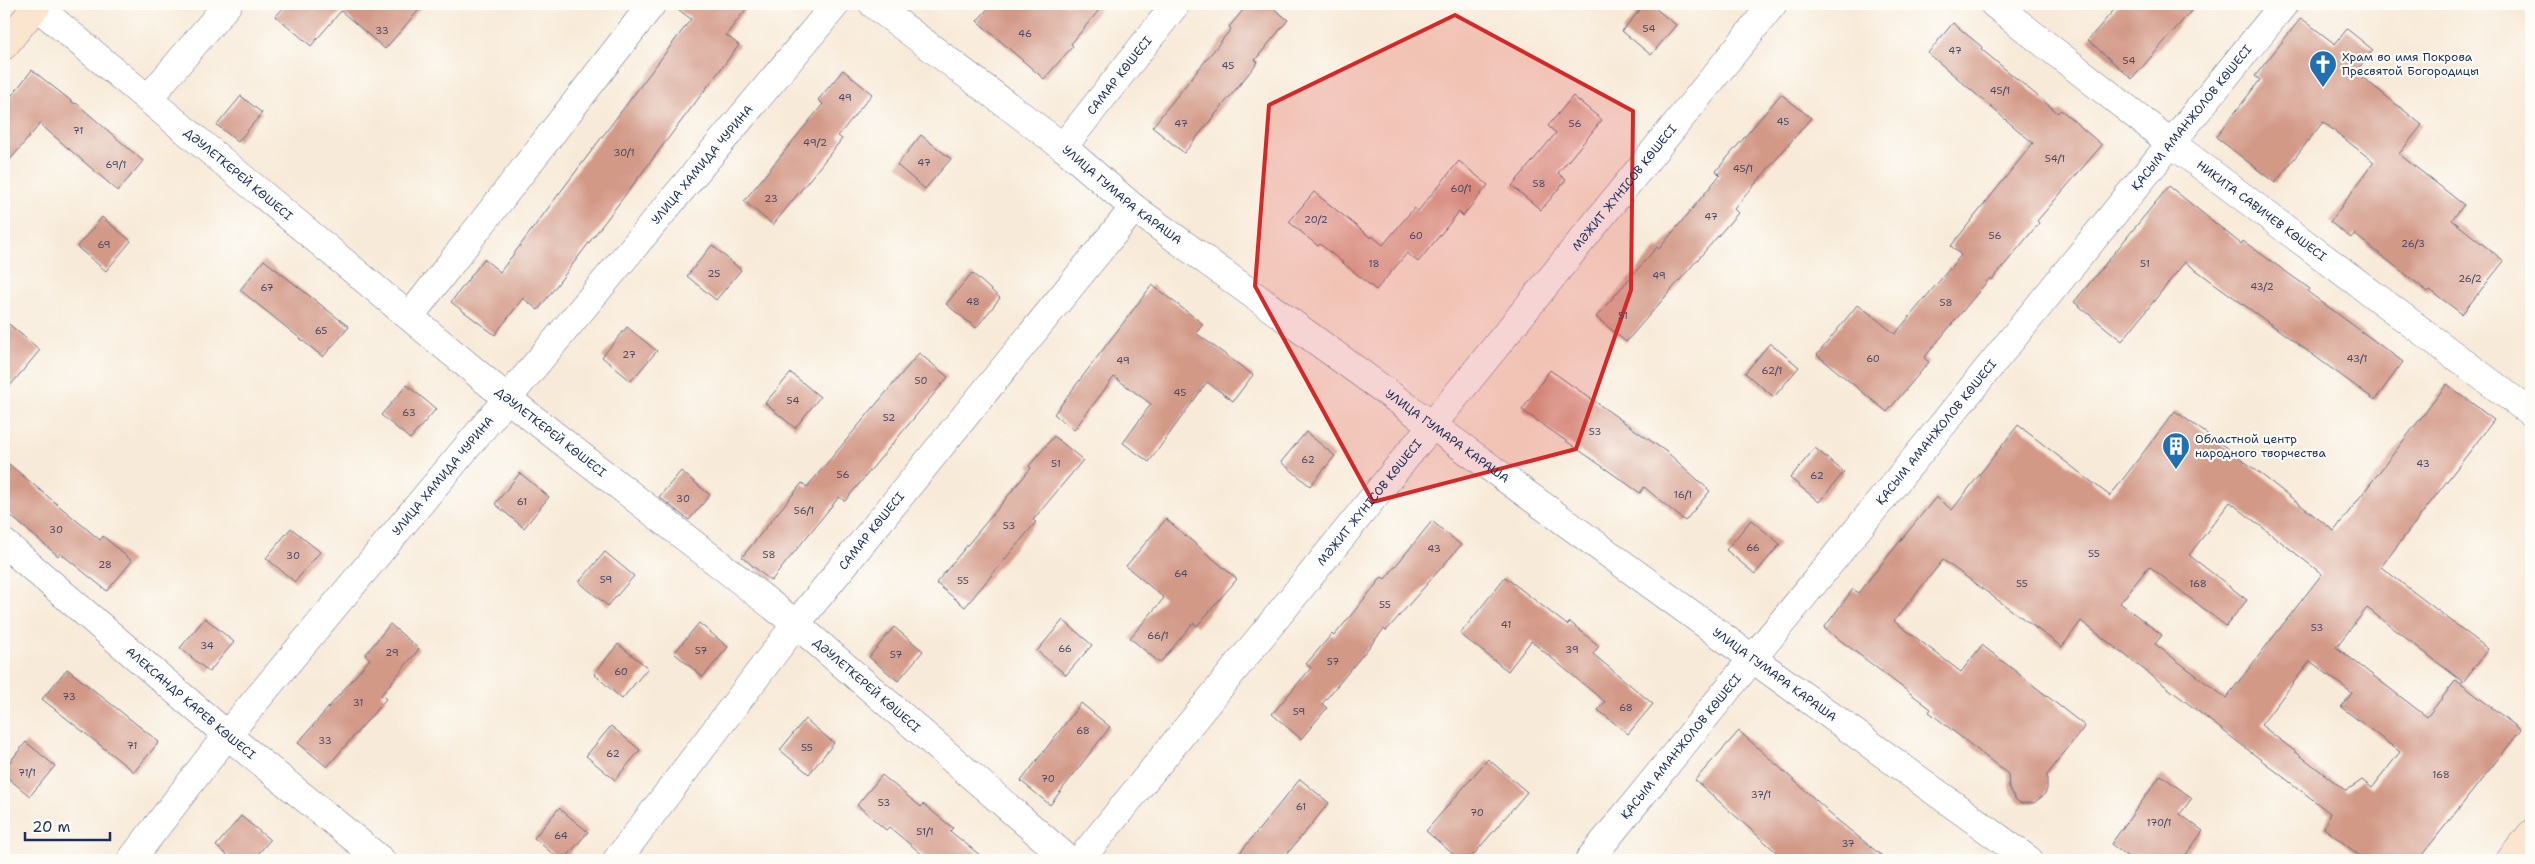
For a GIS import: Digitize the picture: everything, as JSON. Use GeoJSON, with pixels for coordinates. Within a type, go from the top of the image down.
{"type":"FeatureCollection","features":[{"type":"Feature","properties":{"kind":"street"},"geometry":{"type":"LineString","coordinates":[[4,46],[36,4]]}},
{"type":"Feature","properties":{"kind":"street","name":"ДӘУЛЕТКЕРЕЙ КӨШЕСІ"},"geometry":{"type":"LineString","coordinates":[[36,4],[508,399],[796,624],[1068,860]]}},
{"type":"Feature","properties":{"kind":"street"},"geometry":{"type":"LineString","coordinates":[[148,99],[228,4]]}},
{"type":"Feature","properties":{"kind":"street"},"geometry":{"type":"LineString","coordinates":[[410,316],[652,4]]}},
{"type":"Feature","properties":{"kind":"street","name":"УЛИЦА ХАМИДА ЧУРИНА"},"geometry":{"type":"LineString","coordinates":[[131,860],[227,735],[836,4]]}},
{"type":"Feature","properties":{"kind":"street","name":"УЛИЦА ГУМАРА КАРАША"},"geometry":{"type":"LineString","coordinates":[[873,4],[1063,147],[1134,208],[2029,860]]}},
{"type":"Feature","properties":{"kind":"street","name":"САМАР КӨШЕСІ"},"geometry":{"type":"LineString","coordinates":[[1063,147],[1176,4]]}},
{"type":"Feature","properties":{"kind":"street","name":"МӘЖИТ ЖҮНІСОВ КӨШЕСІ"},"geometry":{"type":"LineString","coordinates":[[1080,860],[1773,4]]}},
{"type":"Feature","properties":{"kind":"street","name":"НИКИТА САВИЧЕВ КӨШЕСІ"},"geometry":{"type":"LineString","coordinates":[[1994,4],[2171,143],[2531,414]]}},
{"type":"Feature","properties":{"kind":"street","name":"ҚАСЫМ АМАНЖОЛОВ КӨШЕСІ"},"geometry":{"type":"LineString","coordinates":[[1589,860],[2284,4]]}},
{"type":"Feature","properties":{"kind":"street","name":"САМАР КӨШЕСІ"},"geometry":{"type":"LineString","coordinates":[[617,860],[796,624],[1134,208]]}},
{"type":"Feature","properties":{"kind":"street","name":"АЛЕКСАНДР КАРЕВ КӨШЕСІ"},"geometry":{"type":"LineString","coordinates":[[4,544],[227,735],[381,860]]}},
{"type":"Feature","properties":{"kind":"street"},"geometry":{"type":"LineString","coordinates":[[2510,860],[2531,834]]}},
{"type":"Feature","properties":{"kind":"highlighted area"},"geometry":{"type":"Polygon","coordinates":[[[1455,15],[1633,111],[1631,290],[1576,449],[1373,502],[1255,286],[1269,105],[1455,15]]]}},
{"type":"Feature","properties":{"kind":"building"},"geometry":{"type":"Polygon","coordinates":[[[287,4],[424,4],[385,49],[341,11],[311,46],[276,16],[287,4]]]}},
{"type":"Feature","properties":{"kind":"building"},"geometry":{"type":"Polygon","coordinates":[[[671,4],[750,4],[726,35],[739,45],[538,310],[523,298],[495,335],[451,302],[484,259],[500,272],[691,19],[671,4]]]}},
{"type":"Feature","properties":{"kind":"building"},"geometry":{"type":"Polygon","coordinates":[[[992,4],[1104,4],[1071,44],[1073,46],[1044,79],[977,21],[992,4]]]}},
{"type":"Feature","properties":{"kind":"building"},"geometry":{"type":"Polygon","coordinates":[[[1248,4],[1268,4],[1288,20],[1255,60],[1258,62],[1184,153],[1152,127],[1231,29],[1229,27],[1248,4]]]}},
{"type":"Feature","properties":{"kind":"building"},"geometry":{"type":"Polygon","coordinates":[[[1645,4],[1650,4],[1676,25],[1651,55],[1622,31],[1645,4]]]}},
{"type":"Feature","properties":{"kind":"building"},"geometry":{"type":"Polygon","coordinates":[[[2119,4],[2197,4],[2132,79],[2088,40],[2119,4]]]}},
{"type":"Feature","properties":{"kind":"building"},"geometry":{"type":"Polygon","coordinates":[[[2301,18],[2335,44],[2347,29],[2373,50],[2356,72],[2422,125],[2399,154],[2464,205],[2452,220],[2504,261],[2462,314],[2430,290],[2428,292],[2354,234],[2351,238],[2330,222],[2374,162],[2323,122],[2275,183],[2216,137],[2260,80],[2255,76],[2301,18]]]}},
{"type":"Feature","properties":{"kind":"building"},"geometry":{"type":"Polygon","coordinates":[[[1953,23],[1982,47],[1981,49],[2058,113],[2061,110],[2102,145],[2037,221],[2039,223],[1992,280],[1990,278],[1924,358],[1929,362],[1887,412],[1817,355],[1858,304],[1895,334],[1961,255],[1951,246],[2033,143],[1928,53],[1953,23]]]}},
{"type":"Feature","properties":{"kind":"building"},"geometry":{"type":"Polygon","coordinates":[[[32,70],[76,103],[143,161],[118,191],[40,124],[4,167],[4,105],[32,70]]]}},
{"type":"Feature","properties":{"kind":"building"},"geometry":{"type":"Polygon","coordinates":[[[843,70],[872,94],[838,136],[842,139],[773,225],[744,201],[823,104],[818,100],[843,70]]]}},
{"type":"Feature","properties":{"kind":"building"},"geometry":{"type":"Polygon","coordinates":[[[1781,94],[1811,118],[1734,209],[1738,213],[1626,342],[1596,317],[1657,247],[1659,249],[1720,175],[1716,171],[1781,94]]]}},
{"type":"Feature","properties":{"kind":"building"},"geometry":{"type":"Polygon","coordinates":[[[241,96],[262,113],[238,142],[217,125],[241,96]]]}},
{"type":"Feature","properties":{"kind":"building"},"geometry":{"type":"Polygon","coordinates":[[[1573,96],[1602,120],[1558,173],[1566,180],[1541,210],[1512,186],[1556,133],[1548,126],[1573,96]]]}},
{"type":"Feature","properties":{"kind":"building"},"geometry":{"type":"Polygon","coordinates":[[[921,135],[951,159],[925,189],[897,165],[921,135]]]}},
{"type":"Feature","properties":{"kind":"building"},"geometry":{"type":"Polygon","coordinates":[[[1459,161],[1488,185],[1463,216],[1459,212],[1418,262],[1407,253],[1376,290],[1320,244],[1318,246],[1289,222],[1314,192],[1371,238],[1372,236],[1383,245],[1414,208],[1418,211],[1459,161]]]}},
{"type":"Feature","properties":{"kind":"building"},"geometry":{"type":"Polygon","coordinates":[[[2169,186],[2241,244],[2243,241],[2310,289],[2308,292],[2403,362],[2375,400],[2185,262],[2122,341],[2074,302],[2169,186]]]}},
{"type":"Feature","properties":{"kind":"building"},"geometry":{"type":"Polygon","coordinates":[[[102,217],[131,241],[106,271],[77,247],[102,217]]]}},
{"type":"Feature","properties":{"kind":"building"},"geometry":{"type":"Polygon","coordinates":[[[712,245],[741,270],[716,300],[687,276],[712,245]]]}},
{"type":"Feature","properties":{"kind":"building"},"geometry":{"type":"Polygon","coordinates":[[[264,260],[349,327],[323,357],[240,290],[264,260]]]}},
{"type":"Feature","properties":{"kind":"building"},"geometry":{"type":"Polygon","coordinates":[[[972,273],[1000,298],[976,328],[946,304],[972,273]]]}},
{"type":"Feature","properties":{"kind":"building"},"geometry":{"type":"Polygon","coordinates":[[[1152,285],[1203,324],[1196,333],[1253,375],[1233,401],[1207,382],[1149,462],[1123,443],[1151,404],[1114,377],[1074,430],[1054,414],[1152,285]]]}},
{"type":"Feature","properties":{"kind":"building"},"geometry":{"type":"Polygon","coordinates":[[[4,320],[40,350],[4,393],[4,320]]]}},
{"type":"Feature","properties":{"kind":"building"},"geometry":{"type":"Polygon","coordinates":[[[627,327],[657,351],[631,381],[602,357],[627,327]]]}},
{"type":"Feature","properties":{"kind":"building"},"geometry":{"type":"Polygon","coordinates":[[[1770,343],[1799,367],[1774,397],[1745,373],[1770,343]]]}},
{"type":"Feature","properties":{"kind":"building"},"geometry":{"type":"Polygon","coordinates":[[[919,353],[948,377],[845,501],[839,497],[771,581],[742,557],[802,483],[807,487],[919,353]]]}},
{"type":"Feature","properties":{"kind":"building"},"geometry":{"type":"Polygon","coordinates":[[[1550,370],[1668,453],[1710,491],[1685,521],[1644,487],[1640,493],[1522,410],[1550,370]]]}},
{"type":"Feature","properties":{"kind":"building"},"geometry":{"type":"Polygon","coordinates":[[[791,373],[820,397],[795,428],[765,403],[791,373]]]}},
{"type":"Feature","properties":{"kind":"building"},"geometry":{"type":"Polygon","coordinates":[[[2447,384],[2494,420],[2381,567],[2488,649],[2463,682],[2367,608],[2336,647],[2427,717],[2456,680],[2521,730],[2418,860],[2365,860],[2324,828],[2330,813],[2081,621],[2062,647],[1943,560],[1894,621],[1961,672],[1982,645],[2085,726],[2047,775],[2047,789],[2044,795],[2034,803],[2021,803],[2016,800],[2009,788],[2008,774],[1929,712],[1931,709],[1824,628],[1853,589],[1858,593],[1936,497],[1952,510],[2018,425],[2110,496],[2175,411],[2235,454],[2334,531],[2447,384]],[[2230,502],[2189,555],[2247,600],[2226,626],[2149,566],[2120,603],[2162,635],[2155,644],[2226,698],[2322,574],[2230,502]],[[2310,661],[2261,725],[2346,791],[2362,780],[2372,788],[2400,752],[2341,707],[2352,693],[2310,661]]]}},
{"type":"Feature","properties":{"kind":"building"},"geometry":{"type":"Polygon","coordinates":[[[407,385],[436,409],[410,439],[381,415],[407,385]]]}},
{"type":"Feature","properties":{"kind":"building"},"geometry":{"type":"Polygon","coordinates":[[[1306,432],[1335,456],[1310,486],[1281,462],[1306,432]]]}},
{"type":"Feature","properties":{"kind":"building"},"geometry":{"type":"Polygon","coordinates":[[[1054,436],[1083,460],[1033,520],[1036,522],[965,607],[936,583],[1031,468],[1029,466],[1054,436]]]}},
{"type":"Feature","properties":{"kind":"building"},"geometry":{"type":"Polygon","coordinates":[[[1815,448],[1844,472],[1819,502],[1790,478],[1815,448]]]}},
{"type":"Feature","properties":{"kind":"building"},"geometry":{"type":"Polygon","coordinates":[[[4,460],[100,540],[103,536],[132,561],[107,591],[60,553],[58,556],[4,510],[4,460]]]}},
{"type":"Feature","properties":{"kind":"building"},"geometry":{"type":"Polygon","coordinates":[[[681,471],[710,495],[689,520],[659,497],[681,471]]]}},
{"type":"Feature","properties":{"kind":"building"},"geometry":{"type":"Polygon","coordinates":[[[520,473],[549,497],[524,528],[495,504],[520,473]]]}},
{"type":"Feature","properties":{"kind":"building"},"geometry":{"type":"Polygon","coordinates":[[[1166,519],[1237,579],[1197,626],[1193,623],[1160,663],[1130,638],[1164,598],[1126,566],[1166,519]]]}},
{"type":"Feature","properties":{"kind":"building"},"geometry":{"type":"Polygon","coordinates":[[[1751,520],[1780,544],[1755,574],[1726,550],[1751,520]]]}},
{"type":"Feature","properties":{"kind":"building"},"geometry":{"type":"Polygon","coordinates":[[[1432,521],[1461,545],[1386,631],[1384,629],[1322,704],[1327,708],[1301,739],[1272,714],[1311,668],[1306,664],[1332,634],[1334,636],[1382,577],[1385,579],[1432,521]]]}},
{"type":"Feature","properties":{"kind":"building"},"geometry":{"type":"Polygon","coordinates":[[[291,528],[320,552],[295,582],[266,558],[291,528]]]}},
{"type":"Feature","properties":{"kind":"building"},"geometry":{"type":"Polygon","coordinates":[[[605,552],[634,576],[608,606],[579,582],[605,552]]]}},
{"type":"Feature","properties":{"kind":"building"},"geometry":{"type":"Polygon","coordinates":[[[1505,577],[1567,625],[1570,622],[1599,646],[1593,654],[1653,704],[1628,734],[1598,710],[1605,702],[1531,641],[1508,671],[1460,634],[1505,577]]]}},
{"type":"Feature","properties":{"kind":"building"},"geometry":{"type":"Polygon","coordinates":[[[205,618],[234,642],[209,672],[180,648],[205,618]]]}},
{"type":"Feature","properties":{"kind":"building"},"geometry":{"type":"Polygon","coordinates":[[[1063,620],[1092,645],[1066,675],[1037,651],[1063,620]]]}},
{"type":"Feature","properties":{"kind":"building"},"geometry":{"type":"Polygon","coordinates":[[[699,623],[728,647],[703,677],[674,653],[699,623]]]}},
{"type":"Feature","properties":{"kind":"building"},"geometry":{"type":"Polygon","coordinates":[[[390,624],[419,649],[381,695],[386,699],[327,767],[298,743],[370,659],[365,655],[390,624]]]}},
{"type":"Feature","properties":{"kind":"building"},"geometry":{"type":"Polygon","coordinates":[[[894,627],[923,651],[898,681],[869,657],[894,627]]]}},
{"type":"Feature","properties":{"kind":"building"},"geometry":{"type":"Polygon","coordinates":[[[618,644],[648,668],[622,699],[594,674],[618,644]]]}},
{"type":"Feature","properties":{"kind":"building"},"geometry":{"type":"Polygon","coordinates":[[[67,669],[159,742],[134,772],[42,699],[67,669]]]}},
{"type":"Feature","properties":{"kind":"building"},"geometry":{"type":"Polygon","coordinates":[[[1081,703],[1110,727],[1050,805],[1021,781],[1081,703]]]}},
{"type":"Feature","properties":{"kind":"building"},"geometry":{"type":"Polygon","coordinates":[[[805,719],[834,743],[809,774],[780,750],[805,719]]]}},
{"type":"Feature","properties":{"kind":"building"},"geometry":{"type":"Polygon","coordinates":[[[611,726],[640,750],[615,780],[586,756],[611,726]]]}},
{"type":"Feature","properties":{"kind":"building"},"geometry":{"type":"Polygon","coordinates":[[[1739,731],[1825,810],[1887,860],[1785,860],[1695,780],[1739,731]]]}},
{"type":"Feature","properties":{"kind":"building"},"geometry":{"type":"Polygon","coordinates":[[[26,742],[55,766],[30,796],[4,775],[4,769],[26,742]]]}},
{"type":"Feature","properties":{"kind":"building"},"geometry":{"type":"Polygon","coordinates":[[[1488,759],[1527,792],[1469,860],[1460,860],[1426,831],[1488,759]]]}},
{"type":"Feature","properties":{"kind":"building"},"geometry":{"type":"Polygon","coordinates":[[[882,775],[921,807],[923,804],[953,828],[950,831],[986,860],[929,860],[889,827],[886,830],[857,805],[882,775]]]}},
{"type":"Feature","properties":{"kind":"building"},"geometry":{"type":"Polygon","coordinates":[[[2161,775],[2192,798],[2180,814],[2203,831],[2182,860],[2132,860],[2111,844],[2161,775]]]}},
{"type":"Feature","properties":{"kind":"building"},"geometry":{"type":"Polygon","coordinates":[[[1300,779],[1329,803],[1282,860],[1234,860],[1300,779]]]}},
{"type":"Feature","properties":{"kind":"building"},"geometry":{"type":"Polygon","coordinates":[[[559,808],[588,832],[564,860],[560,860],[534,838],[559,808]]]}},
{"type":"Feature","properties":{"kind":"building"},"geometry":{"type":"Polygon","coordinates":[[[241,816],[270,840],[253,860],[233,860],[216,846],[241,816]]]}},
{"type":"Feature","properties":{"kind":"place","name":"Храм во имя Покрова Пресвятой Богородицы"},"geometry":{"type":"Point","coordinates":[2323,88]}},
{"type":"Feature","properties":{"kind":"place","name":"Областной центр народного творчества"},"geometry":{"type":"Point","coordinates":[2176,470]}}]}
